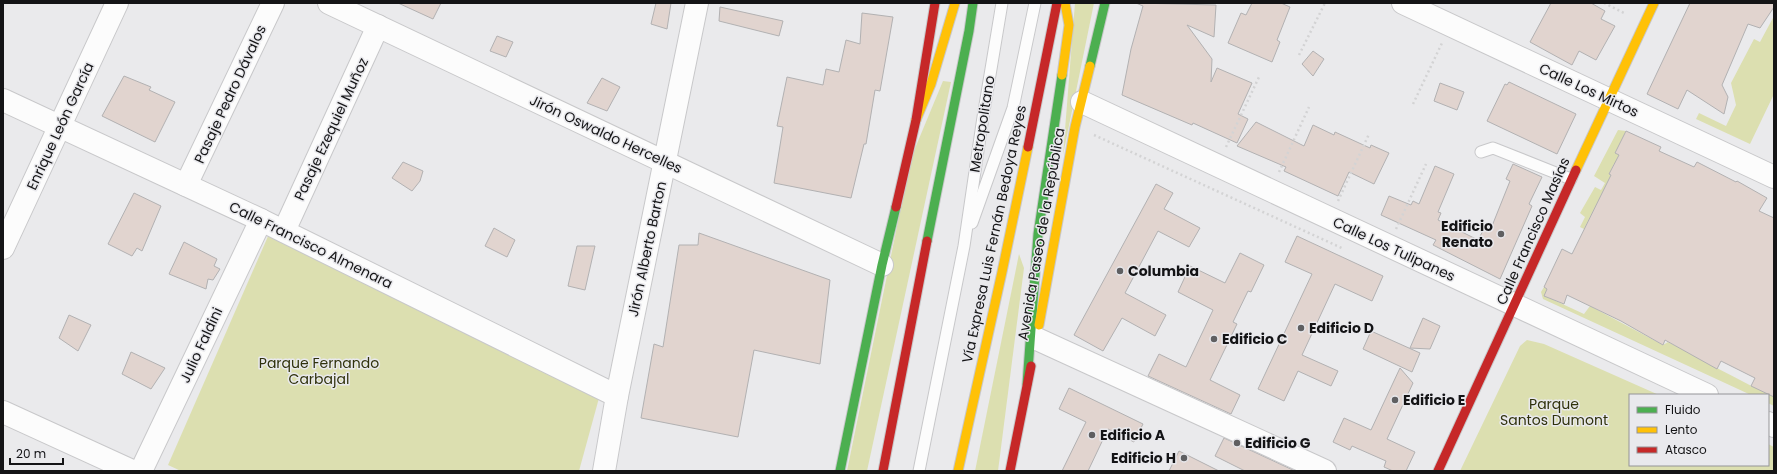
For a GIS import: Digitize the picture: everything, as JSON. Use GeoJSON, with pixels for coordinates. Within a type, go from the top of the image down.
{"type":"FeatureCollection","features":[{"type":"Feature","properties":{"kind":"main road"},"geometry":{"type":"LineString","coordinates":[[840,471],[882,265],[916,120],[935,3]]}},
{"type":"Feature","properties":{"kind":"main road"},"geometry":{"type":"LineString","coordinates":[[916,120],[931,84],[955,3]]}},
{"type":"Feature","properties":{"kind":"main road"},"geometry":{"type":"LineString","coordinates":[[883,471],[913,310],[968,39],[973,3]]}},
{"type":"Feature","properties":{"kind":"main road","name":"Vía Expresa Luis Fernán Bedoya Reyes"},"geometry":{"type":"LineString","coordinates":[[958,471],[1002,272],[1056,3]]}},
{"type":"Feature","properties":{"kind":"main road"},"geometry":{"type":"LineString","coordinates":[[1027,384],[1038,234],[1069,24],[1065,3]]}},
{"type":"Feature","properties":{"kind":"main road","name":"Avenida Paseo de la República"},"geometry":{"type":"LineString","coordinates":[[1010,471],[1037,339],[1075,127],[1105,3]]}},
{"type":"Feature","properties":{"kind":"main road","name":"Calle Francisco Masías"},"geometry":{"type":"LineString","coordinates":[[1438,471],[1571,179],[1654,3]]}},
{"type":"Feature","properties":{"kind":"street","name":"Enrique León García"},"geometry":{"type":"LineString","coordinates":[[3,248],[117,3]]}},
{"type":"Feature","properties":{"kind":"street","name":"Pasaje Pedro Dávalos"},"geometry":{"type":"LineString","coordinates":[[186,185],[199,161],[273,3]]}},
{"type":"Feature","properties":{"kind":"street","name":"Jirón Oswaldo Hercelles"},"geometry":{"type":"LineString","coordinates":[[329,3],[882,265]]}},
{"type":"Feature","properties":{"kind":"street","name":"Jirón Alberto Barton"},"geometry":{"type":"LineString","coordinates":[[604,471],[617,396],[697,3]]}},
{"type":"Feature","properties":{"kind":"street","name":"Calle Los Mirtos"},"geometry":{"type":"LineString","coordinates":[[1403,3],[1774,177]]}},
{"type":"Feature","properties":{"kind":"street","name":"Pasaje Ezequiel Muñoz"},"geometry":{"type":"LineString","coordinates":[[284,231],[378,26]]}},
{"type":"Feature","properties":{"kind":"street","name":"Calle Francisco Almenara"},"geometry":{"type":"LineString","coordinates":[[3,100],[284,231],[617,396]]}},
{"type":"Feature","properties":{"kind":"street","name":"Calle Los Tulipanes"},"geometry":{"type":"LineString","coordinates":[[1082,102],[1705,394]]}},
{"type":"Feature","properties":{"kind":"street","name":"Julio Faldini"},"geometry":{"type":"LineString","coordinates":[[141,471],[261,220]]}},
{"type":"Feature","properties":{"kind":"street"},"geometry":{"type":"LineString","coordinates":[[1037,339],[1325,471]]}},
{"type":"Feature","properties":{"kind":"street"},"geometry":{"type":"LineString","coordinates":[[3,412],[132,471]]}},
{"type":"Feature","properties":{"kind":"lane","name":"Metropolitano"},"geometry":{"type":"LineString","coordinates":[[919,471],[964,246],[983,116],[1002,3]]}},
{"type":"Feature","properties":{"kind":"lane","name":"Metropolitano"},"geometry":{"type":"LineString","coordinates":[[964,246],[1013,108],[1035,3]]}},
{"type":"Feature","properties":{"kind":"lane"},"geometry":{"type":"LineString","coordinates":[[1481,152],[1494,148],[1571,179]]}},
{"type":"Feature","properties":{"kind":"path"},"geometry":{"type":"LineString","coordinates":[[1299,55],[1324,3]]}},
{"type":"Feature","properties":{"kind":"path"},"geometry":{"type":"LineString","coordinates":[[1604,3],[1644,24]]}},
{"type":"Feature","properties":{"kind":"path"},"geometry":{"type":"LineString","coordinates":[[1414,104],[1451,25]]}},
{"type":"Feature","properties":{"kind":"path"},"geometry":{"type":"LineString","coordinates":[[1217,166],[1259,77]]}},
{"type":"Feature","properties":{"kind":"path"},"geometry":{"type":"LineString","coordinates":[[1270,190],[1310,107]]}},
{"type":"Feature","properties":{"kind":"path"},"geometry":{"type":"LineString","coordinates":[[1075,127],[1350,252]]}},
{"type":"Feature","properties":{"kind":"path"},"geometry":{"type":"LineString","coordinates":[[1330,219],[1369,134]]}},
{"type":"Feature","properties":{"kind":"path"},"geometry":{"type":"LineString","coordinates":[[1388,246],[1426,164]]}},
{"type":"Feature","properties":{"kind":"green space"},"geometry":{"type":"Polygon","coordinates":[[[1075,3],[1094,3],[1063,155],[1075,3]]]}},
{"type":"Feature","properties":{"kind":"green space"},"geometry":{"type":"Polygon","coordinates":[[[1774,16],[1774,94],[1750,144],[1696,119],[1699,113],[1726,126],[1736,105],[1731,83],[1754,39],[1760,42],[1774,16]]]}},
{"type":"Feature","properties":{"kind":"green space"},"geometry":{"type":"Polygon","coordinates":[[[943,81],[951,82],[867,471],[847,471],[911,158],[943,81]]]}},
{"type":"Feature","properties":{"kind":"green space"},"geometry":{"type":"Polygon","coordinates":[[[1618,130],[1626,131],[1616,153],[1627,159],[1614,164],[1609,174],[1611,176],[1584,229],[1580,227],[1585,217],[1580,213],[1595,187],[1601,190],[1605,183],[1594,176],[1618,130]]]}},
{"type":"Feature","properties":{"kind":"green space","name":"Parque Fernando Carbajal"},"geometry":{"type":"Polygon","coordinates":[[[269,234],[599,398],[579,471],[181,471],[168,465],[269,234]]]}},
{"type":"Feature","properties":{"kind":"green space"},"geometry":{"type":"Polygon","coordinates":[[[1019,254],[1024,268],[998,471],[975,471],[1019,254]]]}},
{"type":"Feature","properties":{"kind":"green space"},"geometry":{"type":"Polygon","coordinates":[[[1544,287],[1547,289],[1545,296],[1584,314],[1590,306],[1663,345],[1668,342],[1768,394],[1749,394],[1543,299],[1541,292],[1544,287]]]}},
{"type":"Feature","properties":{"kind":"green space","name":"Parque Santos Dumont"},"geometry":{"type":"Polygon","coordinates":[[[1527,340],[1544,344],[1657,394],[1629,394],[1629,466],[1769,466],[1769,444],[1774,447],[1774,471],[1460,471],[1520,346],[1527,340]]]}},
{"type":"Feature","properties":{"kind":"green space"},"geometry":{"type":"Polygon","coordinates":[[[1769,394],[1774,397],[1774,406],[1769,404],[1769,394]]]}},
{"type":"Feature","properties":{"kind":"building"},"geometry":{"type":"Polygon","coordinates":[[[398,3],[441,3],[433,19],[398,3]]]}},
{"type":"Feature","properties":{"kind":"building"},"geometry":{"type":"Polygon","coordinates":[[[656,3],[671,3],[667,29],[651,24],[656,3]]]}},
{"type":"Feature","properties":{"kind":"building"},"geometry":{"type":"Polygon","coordinates":[[[1136,3],[1216,5],[1214,37],[1187,25],[1212,59],[1211,82],[1217,68],[1252,83],[1238,114],[1248,119],[1237,143],[1193,123],[1192,125],[1122,95],[1131,49],[1143,6],[1136,3]]]}},
{"type":"Feature","properties":{"kind":"building"},"geometry":{"type":"Polygon","coordinates":[[[1252,3],[1281,3],[1290,7],[1277,40],[1280,42],[1272,62],[1228,43],[1241,13],[1246,15],[1252,3]]]}},
{"type":"Feature","properties":{"kind":"building"},"geometry":{"type":"Polygon","coordinates":[[[1551,3],[1591,3],[1605,11],[1601,19],[1615,26],[1596,60],[1579,51],[1572,65],[1530,42],[1551,3]]]}},
{"type":"Feature","properties":{"kind":"building"},"geometry":{"type":"Polygon","coordinates":[[[1690,3],[1774,3],[1774,7],[1760,28],[1748,24],[1722,85],[1728,97],[1724,114],[1687,90],[1678,109],[1647,94],[1690,3]]]}},
{"type":"Feature","properties":{"kind":"building"},"geometry":{"type":"Polygon","coordinates":[[[720,7],[783,21],[779,36],[719,21],[720,7]]]}},
{"type":"Feature","properties":{"kind":"building"},"geometry":{"type":"Polygon","coordinates":[[[862,13],[893,17],[880,91],[875,90],[866,144],[864,144],[851,198],[774,183],[783,127],[777,126],[787,77],[823,85],[826,69],[839,72],[846,40],[860,44],[862,13]]]}},
{"type":"Feature","properties":{"kind":"building"},"geometry":{"type":"Polygon","coordinates":[[[497,36],[513,42],[506,57],[490,51],[497,36]]]}},
{"type":"Feature","properties":{"kind":"building"},"geometry":{"type":"Polygon","coordinates":[[[1313,51],[1324,59],[1313,76],[1302,64],[1313,51]]]}},
{"type":"Feature","properties":{"kind":"building"},"geometry":{"type":"Polygon","coordinates":[[[124,76],[151,87],[149,90],[175,102],[155,142],[102,116],[124,76]]]}},
{"type":"Feature","properties":{"kind":"building"},"geometry":{"type":"Polygon","coordinates":[[[602,78],[620,87],[607,111],[587,103],[602,78]]]}},
{"type":"Feature","properties":{"kind":"building"},"geometry":{"type":"Polygon","coordinates":[[[1509,82],[1576,114],[1557,154],[1487,121],[1505,84],[1507,85],[1509,82]]]}},
{"type":"Feature","properties":{"kind":"building"},"geometry":{"type":"Polygon","coordinates":[[[1440,83],[1464,92],[1457,110],[1434,101],[1440,83]]]}},
{"type":"Feature","properties":{"kind":"building"},"geometry":{"type":"Polygon","coordinates":[[[1256,122],[1304,146],[1313,125],[1334,135],[1335,132],[1370,148],[1371,145],[1389,153],[1374,184],[1349,172],[1338,196],[1284,171],[1286,167],[1237,146],[1256,122]]]}},
{"type":"Feature","properties":{"kind":"building"},"geometry":{"type":"Polygon","coordinates":[[[1626,131],[1661,147],[1659,151],[1694,167],[1697,162],[1736,182],[1737,181],[1767,198],[1759,211],[1774,218],[1774,397],[1751,386],[1755,378],[1721,361],[1717,369],[1665,340],[1663,345],[1621,321],[1567,295],[1564,304],[1544,296],[1547,289],[1544,287],[1562,249],[1572,254],[1611,175],[1609,174],[1619,155],[1615,153],[1626,131]]]}},
{"type":"Feature","properties":{"kind":"building"},"geometry":{"type":"Polygon","coordinates":[[[403,162],[423,171],[420,181],[412,191],[392,178],[403,162]]]}},
{"type":"Feature","properties":{"kind":"building"},"geometry":{"type":"Polygon","coordinates":[[[1513,164],[1542,177],[1529,204],[1532,206],[1500,279],[1433,245],[1436,240],[1381,215],[1389,196],[1411,205],[1413,201],[1419,204],[1435,166],[1454,174],[1438,212],[1441,213],[1438,220],[1478,240],[1486,225],[1492,226],[1510,181],[1506,179],[1513,164]]]}},
{"type":"Feature","properties":{"kind":"building"},"geometry":{"type":"Polygon","coordinates":[[[1156,184],[1173,193],[1164,209],[1200,228],[1189,247],[1158,231],[1125,293],[1166,315],[1155,336],[1122,318],[1103,351],[1074,335],[1156,184]]]}},
{"type":"Feature","properties":{"kind":"building"},"geometry":{"type":"Polygon","coordinates":[[[134,193],[161,206],[142,251],[137,248],[132,256],[108,244],[134,193]]]}},
{"type":"Feature","properties":{"kind":"building"},"geometry":{"type":"Polygon","coordinates":[[[494,228],[515,240],[507,257],[485,246],[494,228]]]}},
{"type":"Feature","properties":{"kind":"building"},"geometry":{"type":"Polygon","coordinates":[[[699,233],[830,280],[820,364],[754,350],[738,437],[641,418],[654,344],[663,347],[679,245],[698,245],[699,233]]]}},
{"type":"Feature","properties":{"kind":"building","name":"Edificio D"},"geometry":{"type":"Polygon","coordinates":[[[1297,236],[1383,276],[1372,301],[1335,284],[1302,355],[1338,371],[1331,386],[1298,371],[1284,401],[1258,389],[1312,274],[1285,262],[1297,236]]]}},
{"type":"Feature","properties":{"kind":"building"},"geometry":{"type":"Polygon","coordinates":[[[184,242],[217,259],[214,266],[220,269],[213,280],[208,279],[206,289],[169,274],[184,242]]]}},
{"type":"Feature","properties":{"kind":"building"},"geometry":{"type":"Polygon","coordinates":[[[577,246],[595,246],[585,290],[568,286],[577,246]]]}},
{"type":"Feature","properties":{"kind":"building","name":"Edificio C"},"geometry":{"type":"Polygon","coordinates":[[[1240,253],[1264,265],[1251,292],[1248,291],[1233,322],[1237,324],[1210,380],[1240,395],[1231,414],[1148,376],[1159,354],[1186,367],[1213,310],[1178,292],[1190,266],[1225,283],[1240,253]]]}},
{"type":"Feature","properties":{"kind":"building"},"geometry":{"type":"Polygon","coordinates":[[[69,315],[91,325],[78,351],[59,338],[69,315]]]}},
{"type":"Feature","properties":{"kind":"building"},"geometry":{"type":"Polygon","coordinates":[[[1423,318],[1440,326],[1430,349],[1410,348],[1423,318]]]}},
{"type":"Feature","properties":{"kind":"building"},"geometry":{"type":"Polygon","coordinates":[[[1371,331],[1420,353],[1412,372],[1363,349],[1371,331]]]}},
{"type":"Feature","properties":{"kind":"building"},"geometry":{"type":"Polygon","coordinates":[[[131,352],[165,368],[151,389],[122,374],[131,352]]]}},
{"type":"Feature","properties":{"kind":"building","name":"Edificio E"},"geometry":{"type":"Polygon","coordinates":[[[1400,368],[1413,383],[1387,439],[1415,452],[1406,471],[1393,471],[1384,467],[1386,461],[1352,446],[1350,450],[1333,442],[1344,418],[1371,430],[1400,368]]]}},
{"type":"Feature","properties":{"kind":"building","name":"Edificio A"},"geometry":{"type":"Polygon","coordinates":[[[1069,388],[1143,424],[1134,442],[1108,429],[1088,471],[1062,471],[1086,422],[1059,409],[1069,388]]]}},
{"type":"Feature","properties":{"kind":"building","name":"Edificio G"},"geometry":{"type":"Polygon","coordinates":[[[1224,438],[1295,471],[1245,471],[1215,456],[1224,438]]]}},
{"type":"Feature","properties":{"kind":"building","name":"Edificio H"},"geometry":{"type":"Polygon","coordinates":[[[1179,451],[1219,471],[1169,471],[1179,451]]]}},
{"type":"Feature","properties":{"kind":"traffic: fast"},"geometry":{"type":"LineString","coordinates":[[927,241],[969,31],[973,3]]}},
{"type":"Feature","properties":{"kind":"traffic: fast"},"geometry":{"type":"LineString","coordinates":[[1090,66],[1105,3]]}},
{"type":"Feature","properties":{"kind":"traffic: fast"},"geometry":{"type":"LineString","coordinates":[[1027,384],[1038,234],[1062,75]]}},
{"type":"Feature","properties":{"kind":"traffic: fast"},"geometry":{"type":"LineString","coordinates":[[840,471],[882,265],[896,207]]}},
{"type":"Feature","properties":{"kind":"traffic: slow"},"geometry":{"type":"LineString","coordinates":[[916,120],[931,84],[955,3]]}},
{"type":"Feature","properties":{"kind":"traffic: slow"},"geometry":{"type":"LineString","coordinates":[[1062,75],[1069,25],[1065,3]]}},
{"type":"Feature","properties":{"kind":"traffic: slow"},"geometry":{"type":"LineString","coordinates":[[1576,170],[1654,3]]}},
{"type":"Feature","properties":{"kind":"traffic: slow"},"geometry":{"type":"LineString","coordinates":[[1039,325],[1075,127],[1090,66]]}},
{"type":"Feature","properties":{"kind":"traffic: slow"},"geometry":{"type":"LineString","coordinates":[[958,471],[1028,147]]}},
{"type":"Feature","properties":{"kind":"traffic: jam"},"geometry":{"type":"LineString","coordinates":[[896,207],[916,120],[935,3]]}},
{"type":"Feature","properties":{"kind":"traffic: jam"},"geometry":{"type":"LineString","coordinates":[[1028,147],[1057,3]]}},
{"type":"Feature","properties":{"kind":"traffic: jam"},"geometry":{"type":"LineString","coordinates":[[1438,471],[1576,170]]}},
{"type":"Feature","properties":{"kind":"traffic: jam"},"geometry":{"type":"LineString","coordinates":[[883,471],[927,241]]}},
{"type":"Feature","properties":{"kind":"traffic: jam"},"geometry":{"type":"LineString","coordinates":[[1010,471],[1031,366]]}},
{"type":"Feature","properties":{"kind":"place","name":"Edificio Renato"},"geometry":{"type":"Point","coordinates":[1501,234]}},
{"type":"Feature","properties":{"kind":"place","name":"Columbia"},"geometry":{"type":"Point","coordinates":[1120,271]}},
{"type":"Feature","properties":{"kind":"place","name":"Edificio D"},"geometry":{"type":"Point","coordinates":[1301,328]}},
{"type":"Feature","properties":{"kind":"place","name":"Edificio C"},"geometry":{"type":"Point","coordinates":[1214,339]}},
{"type":"Feature","properties":{"kind":"place","name":"Edificio E"},"geometry":{"type":"Point","coordinates":[1395,400]}},
{"type":"Feature","properties":{"kind":"place","name":"Edificio A"},"geometry":{"type":"Point","coordinates":[1092,435]}},
{"type":"Feature","properties":{"kind":"place","name":"Edificio G"},"geometry":{"type":"Point","coordinates":[1237,443]}},
{"type":"Feature","properties":{"kind":"place","name":"Edificio H"},"geometry":{"type":"Point","coordinates":[1184,458]}}]}
